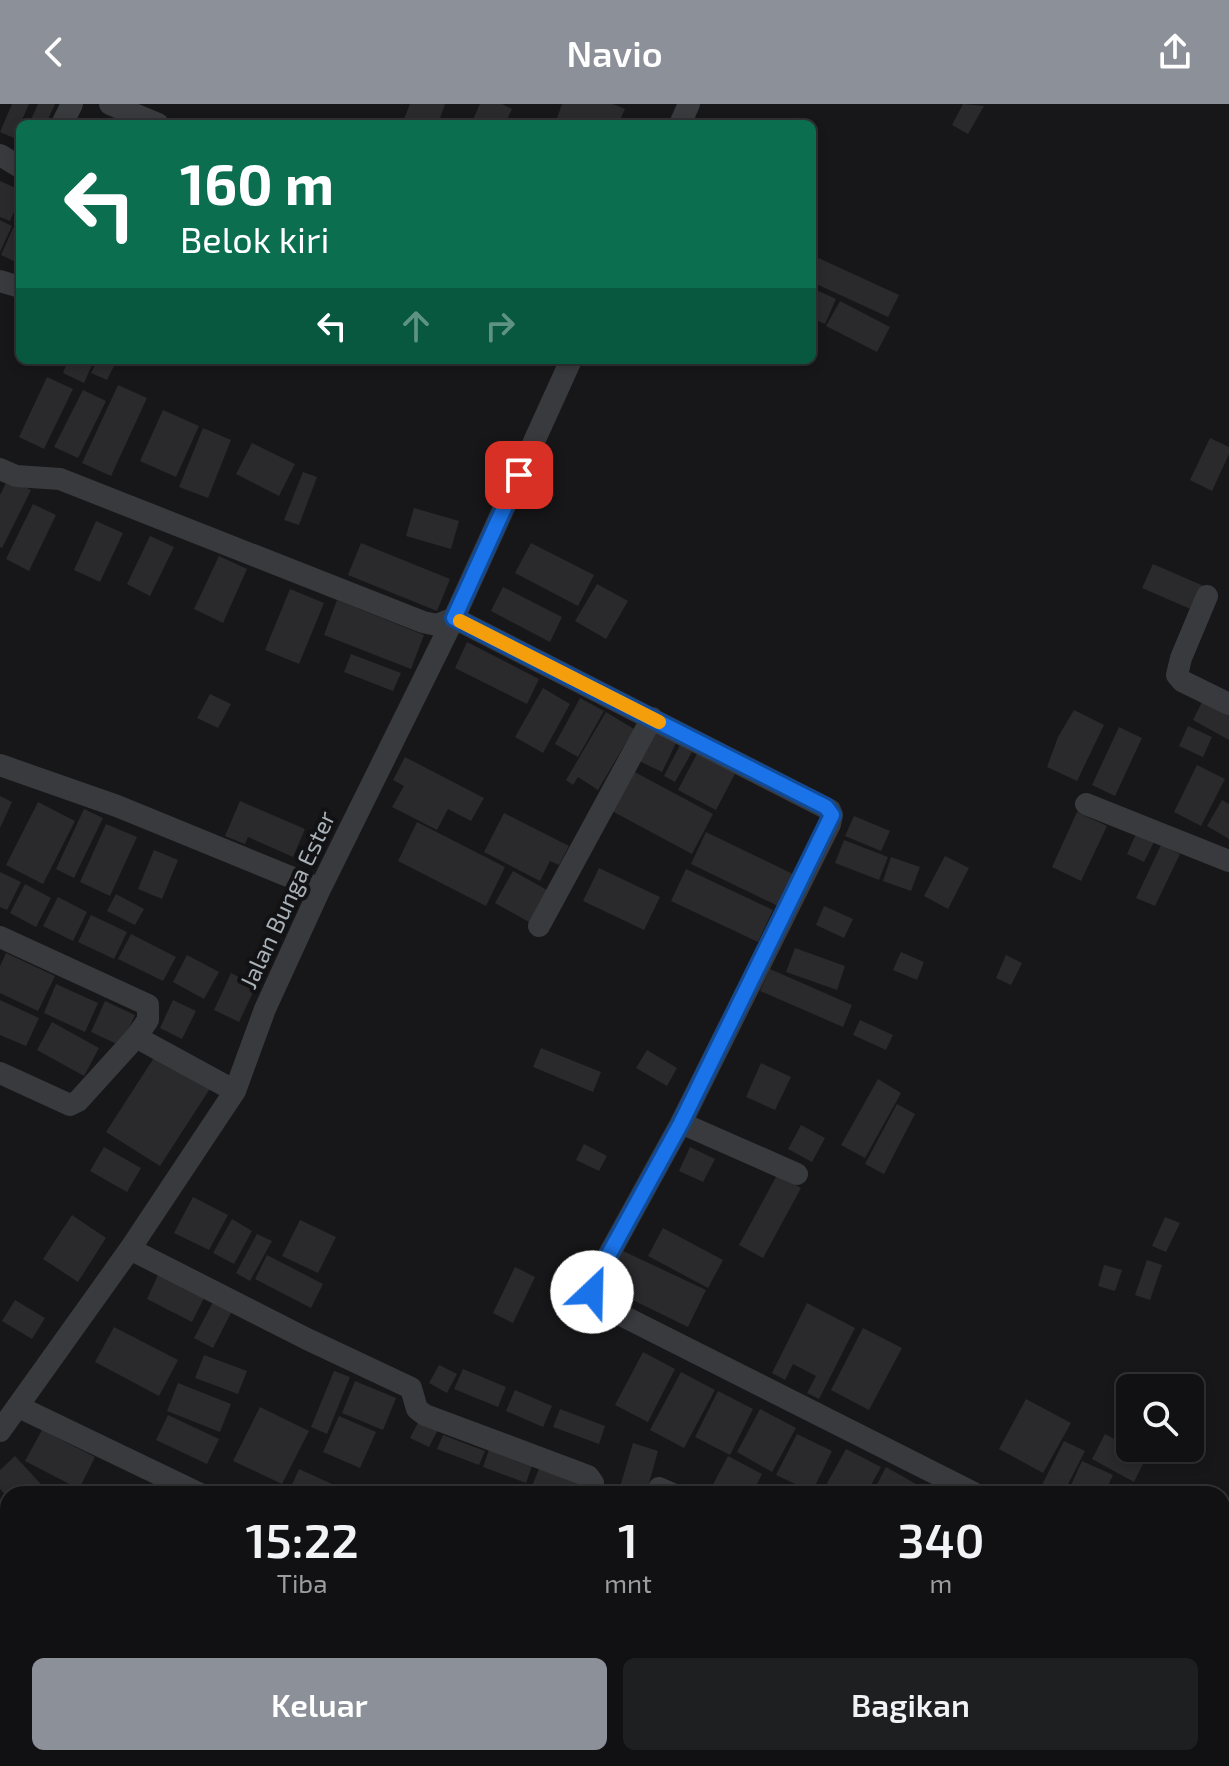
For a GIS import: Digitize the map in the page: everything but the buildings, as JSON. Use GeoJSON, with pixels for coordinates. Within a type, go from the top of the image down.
{"type":"FeatureCollection","features":[{"type":"Feature","properties":{"kind":"street"},"geometry":{"type":"LineString","coordinates":[[110,104],[148,120]]}},
{"type":"Feature","properties":{"kind":"street","name":"Jalan Bunga Ester"},"geometry":{"type":"LineString","coordinates":[[0,1431],[130,1249],[235,1091],[265,1009],[320,889],[454,618],[569,364]]}},
{"type":"Feature","properties":{"kind":"street"},"geometry":{"type":"LineString","coordinates":[[0,469],[16,476],[60,479],[423,622],[437,625],[454,618],[826,807],[832,815],[681,1123],[593,1285],[594,1299],[960,1486]]}},
{"type":"Feature","properties":{"kind":"street"},"geometry":{"type":"LineString","coordinates":[[1207,596],[1176,673],[1182,681],[1229,704]]}},
{"type":"Feature","properties":{"kind":"street"},"geometry":{"type":"LineString","coordinates":[[539,926],[652,718]]}},
{"type":"Feature","properties":{"kind":"street"},"geometry":{"type":"LineString","coordinates":[[0,765],[117,806],[320,889]]}},
{"type":"Feature","properties":{"kind":"street"},"geometry":{"type":"LineString","coordinates":[[1086,804],[1229,861]]}},
{"type":"Feature","properties":{"kind":"street"},"geometry":{"type":"LineString","coordinates":[[0,937],[148,1005],[148,1020],[136,1037],[78,1101],[70,1105],[0,1073]]}},
{"type":"Feature","properties":{"kind":"street"},"geometry":{"type":"LineString","coordinates":[[136,1037],[235,1091]]}},
{"type":"Feature","properties":{"kind":"street"},"geometry":{"type":"LineString","coordinates":[[681,1123],[797,1174]]}},
{"type":"Feature","properties":{"kind":"street"},"geometry":{"type":"LineString","coordinates":[[130,1249],[411,1388],[417,1409],[425,1415],[588,1476],[592,1486]]}},
{"type":"Feature","properties":{"kind":"street"},"geometry":{"type":"LineString","coordinates":[[19,1407],[183,1486]]}},
{"type":"Feature","properties":{"kind":"slow traffic"},"geometry":{"type":"LineString","coordinates":[[460,621],[659,722]]}},
{"type":"Feature","properties":{"kind":"route"},"geometry":{"type":"LineString","coordinates":[[519,475],[454,618],[826,807],[832,815],[681,1123],[597,1276],[592,1292]]}}]}
